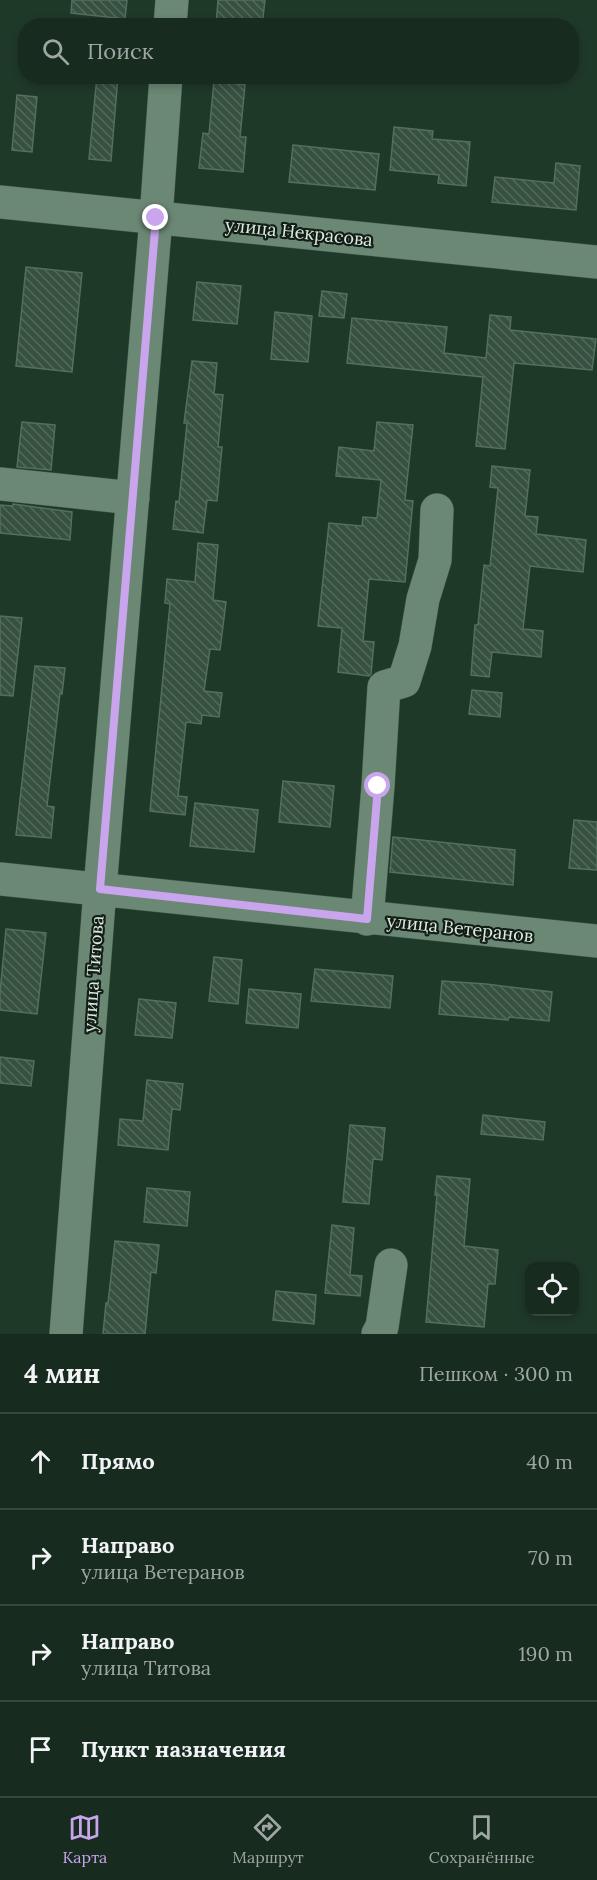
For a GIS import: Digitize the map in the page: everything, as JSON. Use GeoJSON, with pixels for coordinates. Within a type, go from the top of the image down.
{"type":"FeatureCollection","features":[{"type":"Feature","properties":{"kind":"street"},"geometry":{"type":"LineString","coordinates":[[171,18],[172,0]]}},
{"type":"Feature","properties":{"kind":"street","name":"улица Титова"},"geometry":{"type":"LineString","coordinates":[[66,1334],[165,84]]}},
{"type":"Feature","properties":{"kind":"street","name":"улица Некрасова"},"geometry":{"type":"LineString","coordinates":[[0,202],[597,262]]}},
{"type":"Feature","properties":{"kind":"street"},"geometry":{"type":"LineString","coordinates":[[0,484],[133,498]]}},
{"type":"Feature","properties":{"kind":"street"},"geometry":{"type":"LineString","coordinates":[[367,919],[384,687],[404,681],[415,646],[423,599],[435,560],[437,510]]}},
{"type":"Feature","properties":{"kind":"street","name":"улица Ветеранов"},"geometry":{"type":"LineString","coordinates":[[0,879],[367,919],[597,941]]}},
{"type":"Feature","properties":{"kind":"street"},"geometry":{"type":"LineString","coordinates":[[378,1334],[384,1317],[391,1265]]}},
{"type":"Feature","properties":{"kind":"building"},"geometry":{"type":"Polygon","coordinates":[[[72,0],[127,0],[125,18],[71,13],[72,0]]]}},
{"type":"Feature","properties":{"kind":"building"},"geometry":{"type":"Polygon","coordinates":[[[218,0],[265,0],[263,18],[217,18],[218,0]]]}},
{"type":"Feature","properties":{"kind":"building"},"geometry":{"type":"Polygon","coordinates":[[[96,84],[117,84],[111,161],[89,159],[96,84]]]}},
{"type":"Feature","properties":{"kind":"building"},"geometry":{"type":"Polygon","coordinates":[[[214,84],[245,85],[240,137],[246,137],[243,172],[199,168],[203,133],[209,134],[214,84]]]}},
{"type":"Feature","properties":{"kind":"building"},"geometry":{"type":"Polygon","coordinates":[[[17,95],[37,97],[32,152],[12,150],[17,95]]]}},
{"type":"Feature","properties":{"kind":"building"},"geometry":{"type":"Polygon","coordinates":[[[394,127],[433,131],[432,139],[470,142],[466,186],[438,183],[439,175],[390,170],[394,127]]]}},
{"type":"Feature","properties":{"kind":"building"},"geometry":{"type":"Polygon","coordinates":[[[293,145],[379,154],[375,190],[289,182],[293,145]]]}},
{"type":"Feature","properties":{"kind":"building"},"geometry":{"type":"Polygon","coordinates":[[[556,163],[580,166],[576,210],[492,202],[495,177],[554,183],[556,163]]]}},
{"type":"Feature","properties":{"kind":"building"},"geometry":{"type":"Polygon","coordinates":[[[26,267],[82,273],[72,372],[16,366],[26,267]]]}},
{"type":"Feature","properties":{"kind":"building"},"geometry":{"type":"Polygon","coordinates":[[[197,282],[241,286],[237,324],[193,320],[197,282]]]}},
{"type":"Feature","properties":{"kind":"building"},"geometry":{"type":"Polygon","coordinates":[[[322,291],[347,294],[344,318],[319,316],[322,291]]]}},
{"type":"Feature","properties":{"kind":"building"},"geometry":{"type":"Polygon","coordinates":[[[275,312],[312,316],[308,362],[271,359],[275,312]]]}},
{"type":"Feature","properties":{"kind":"building"},"geometry":{"type":"Polygon","coordinates":[[[490,315],[511,317],[510,330],[596,339],[592,370],[514,363],[505,449],[476,446],[483,377],[347,363],[352,318],[447,327],[444,353],[486,358],[490,315]]]}},
{"type":"Feature","properties":{"kind":"building"},"geometry":{"type":"Polygon","coordinates":[[[192,361],[217,363],[214,394],[223,395],[218,447],[222,447],[217,501],[207,500],[203,533],[173,529],[176,501],[179,502],[187,423],[184,423],[192,361]]]}},
{"type":"Feature","properties":{"kind":"building"},"geometry":{"type":"Polygon","coordinates":[[[22,422],[55,425],[51,470],[17,467],[22,422]]]}},
{"type":"Feature","properties":{"kind":"building"},"geometry":{"type":"Polygon","coordinates":[[[377,422],[413,425],[405,500],[413,501],[405,582],[369,579],[363,641],[374,642],[369,676],[338,672],[342,628],[318,626],[329,523],[362,526],[363,517],[377,518],[381,480],[336,476],[339,447],[374,451],[377,422]]]}},
{"type":"Feature","properties":{"kind":"building"},"geometry":{"type":"Polygon","coordinates":[[[492,466],[530,470],[525,516],[538,517],[536,534],[586,540],[583,572],[530,566],[523,629],[543,631],[541,657],[492,652],[489,677],[471,675],[475,625],[478,625],[484,565],[490,566],[498,488],[490,487],[492,466]]]}},
{"type":"Feature","properties":{"kind":"building"},"geometry":{"type":"Polygon","coordinates":[[[13,504],[72,512],[70,540],[0,533],[0,505],[13,506],[13,504]]]}},
{"type":"Feature","properties":{"kind":"building"},"geometry":{"type":"Polygon","coordinates":[[[198,543],[218,545],[213,600],[226,602],[220,650],[210,649],[204,691],[222,693],[219,717],[202,715],[201,724],[186,722],[178,796],[187,797],[185,815],[150,811],[170,604],[165,603],[167,579],[195,582],[198,543]]]}},
{"type":"Feature","properties":{"kind":"building"},"geometry":{"type":"Polygon","coordinates":[[[0,616],[22,618],[13,696],[0,695],[0,616]]]}},
{"type":"Feature","properties":{"kind":"building"},"geometry":{"type":"Polygon","coordinates":[[[35,666],[65,668],[47,806],[54,807],[51,838],[16,835],[35,666]]]}},
{"type":"Feature","properties":{"kind":"building"},"geometry":{"type":"Polygon","coordinates":[[[472,690],[502,693],[500,717],[469,714],[472,690]]]}},
{"type":"Feature","properties":{"kind":"building"},"geometry":{"type":"Polygon","coordinates":[[[283,781],[334,786],[330,827],[279,822],[283,781]]]}},
{"type":"Feature","properties":{"kind":"building"},"geometry":{"type":"Polygon","coordinates":[[[195,803],[258,810],[254,852],[190,846],[195,803]]]}},
{"type":"Feature","properties":{"kind":"building"},"geometry":{"type":"Polygon","coordinates":[[[574,820],[597,822],[597,870],[569,868],[574,820]]]}},
{"type":"Feature","properties":{"kind":"building"},"geometry":{"type":"Polygon","coordinates":[[[393,837],[515,850],[513,885],[390,872],[393,837]]]}},
{"type":"Feature","properties":{"kind":"building"},"geometry":{"type":"Polygon","coordinates":[[[6,929],[46,933],[37,1014],[0,1010],[6,929]]]}},
{"type":"Feature","properties":{"kind":"building"},"geometry":{"type":"Polygon","coordinates":[[[214,957],[242,960],[238,1004],[209,1001],[214,957]]]}},
{"type":"Feature","properties":{"kind":"building"},"geometry":{"type":"Polygon","coordinates":[[[315,969],[393,976],[390,1008],[311,1001],[315,969]]]}},
{"type":"Feature","properties":{"kind":"building"},"geometry":{"type":"Polygon","coordinates":[[[442,981],[552,992],[549,1021],[439,1014],[442,981]]]}},
{"type":"Feature","properties":{"kind":"building"},"geometry":{"type":"Polygon","coordinates":[[[249,989],[301,994],[298,1028],[246,1023],[249,989]]]}},
{"type":"Feature","properties":{"kind":"building"},"geometry":{"type":"Polygon","coordinates":[[[139,999],[176,1003],[172,1038],[135,1035],[139,999]]]}},
{"type":"Feature","properties":{"kind":"building"},"geometry":{"type":"Polygon","coordinates":[[[0,1057],[34,1061],[31,1086],[0,1083],[0,1057]]]}},
{"type":"Feature","properties":{"kind":"building"},"geometry":{"type":"Polygon","coordinates":[[[147,1080],[183,1084],[180,1110],[172,1109],[168,1150],[118,1145],[120,1119],[143,1121],[147,1080]]]}},
{"type":"Feature","properties":{"kind":"building"},"geometry":{"type":"Polygon","coordinates":[[[483,1115],[545,1122],[543,1140],[481,1134],[483,1115]]]}},
{"type":"Feature","properties":{"kind":"building"},"geometry":{"type":"Polygon","coordinates":[[[350,1125],[385,1128],[382,1160],[373,1159],[369,1204],[343,1202],[350,1125]]]}},
{"type":"Feature","properties":{"kind":"building"},"geometry":{"type":"Polygon","coordinates":[[[437,1176],[470,1179],[464,1246],[498,1250],[495,1284],[488,1284],[484,1327],[426,1322],[437,1176]]]}},
{"type":"Feature","properties":{"kind":"building"},"geometry":{"type":"Polygon","coordinates":[[[147,1188],[190,1192],[187,1226],[144,1222],[147,1188]]]}},
{"type":"Feature","properties":{"kind":"building"},"geometry":{"type":"Polygon","coordinates":[[[332,1225],[354,1228],[350,1275],[362,1276],[360,1296],[325,1293],[332,1225]]]}},
{"type":"Feature","properties":{"kind":"building"},"geometry":{"type":"Polygon","coordinates":[[[115,1241],[159,1245],[156,1273],[151,1272],[145,1334],[103,1334],[115,1241]]]}},
{"type":"Feature","properties":{"kind":"building"},"geometry":{"type":"Polygon","coordinates":[[[276,1291],[316,1295],[314,1324],[273,1320],[276,1291]]]}},
{"type":"Feature","properties":{"kind":"route"},"geometry":{"type":"LineString","coordinates":[[156,218],[100,889],[367,919],[378,786]]}}]}
